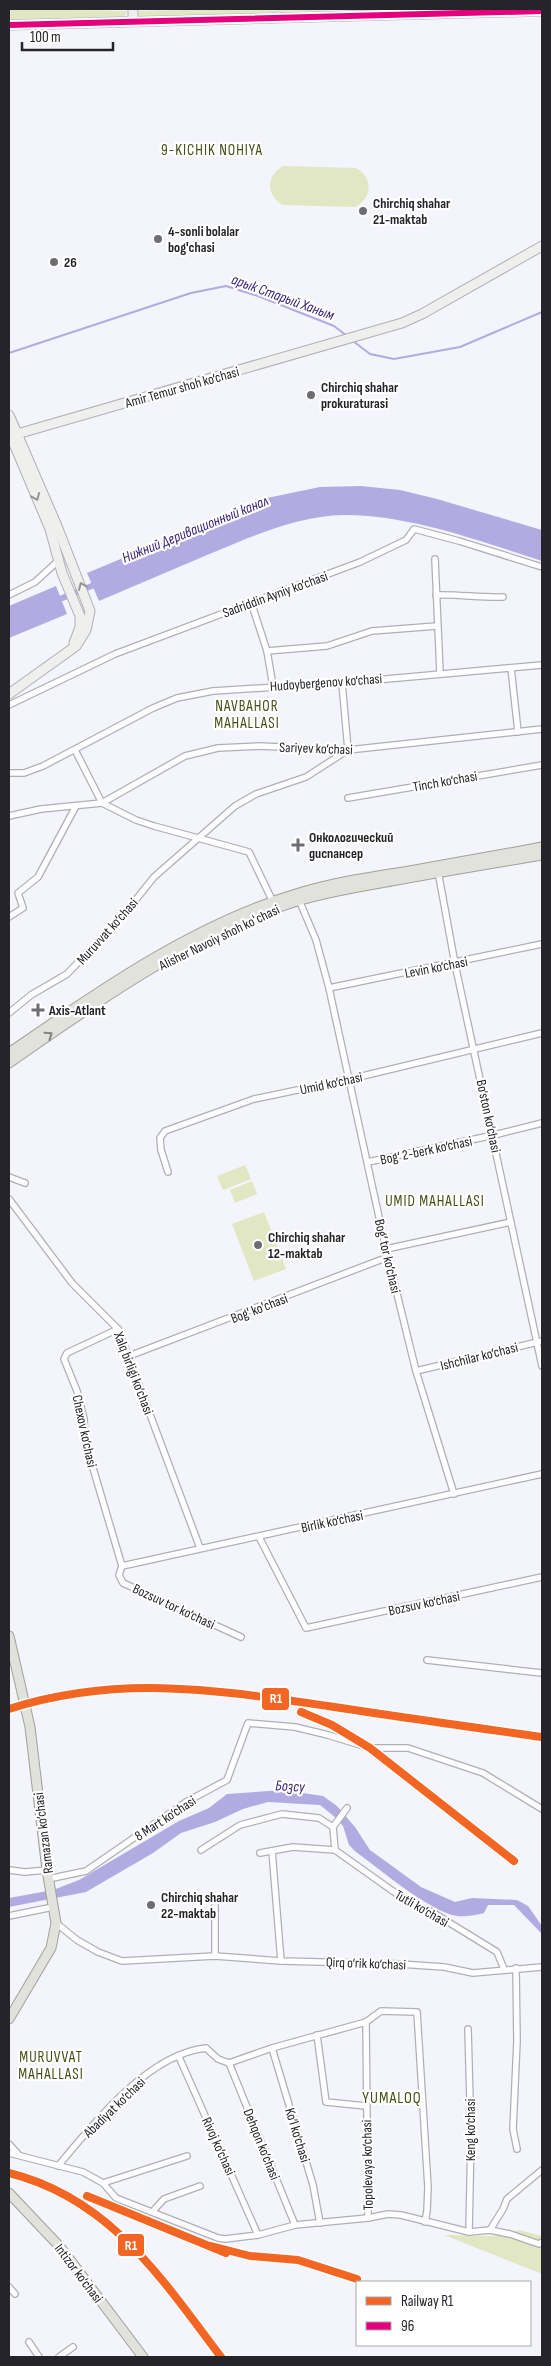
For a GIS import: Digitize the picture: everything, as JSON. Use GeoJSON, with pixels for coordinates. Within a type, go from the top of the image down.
{"type":"FeatureCollection","features":[{"type":"Feature","properties":{"kind":"main road"},"geometry":{"type":"LineString","coordinates":[[133,9],[133,21]]}},
{"type":"Feature","properties":{"kind":"main road"},"geometry":{"type":"LineString","coordinates":[[9,25],[373,12],[542,11]]}},
{"type":"Feature","properties":{"kind":"main road","name":"Amir Temur shoh ko‘chasi"},"geometry":{"type":"LineString","coordinates":[[12,434],[395,325],[422,314],[542,246]]}},
{"type":"Feature","properties":{"kind":"main road"},"geometry":{"type":"LineString","coordinates":[[9,415],[12,434],[50,529],[58,561],[80,620],[73,645],[63,656]]}},
{"type":"Feature","properties":{"kind":"main road"},"geometry":{"type":"LineString","coordinates":[[9,694],[76,646],[84,636],[89,621],[89,604],[74,567],[12,434]]}},
{"type":"Feature","properties":{"kind":"main road","name":"Alisher Navoiy shoh koʻchasi"},"geometry":{"type":"LineString","coordinates":[[9,1063],[90,1007],[167,960],[259,915],[299,900],[542,847]]}},
{"type":"Feature","properties":{"kind":"main road","name":"Alisher Navoiy shoh koʻchasi"},"geometry":{"type":"LineString","coordinates":[[9,1053],[85,1000],[146,963],[200,934],[273,902],[348,882],[542,855]]}},
{"type":"Feature","properties":{"kind":"main road","name":"Ramazan ko‘chasi"},"geometry":{"type":"LineString","coordinates":[[9,1636],[30,1727],[56,1923],[51,1948],[9,2019]]}},
{"type":"Feature","properties":{"kind":"main road","name":"Intizor ko‘chasi"},"geometry":{"type":"LineString","coordinates":[[9,2193],[61,2248],[143,2357]]}},
{"type":"Feature","properties":{"kind":"street","name":"Sadriddin Ayniy ko‘chasi"},"geometry":{"type":"LineString","coordinates":[[9,705],[115,654],[360,562],[406,540],[414,530],[459,541],[542,567]]}},
{"type":"Feature","properties":{"kind":"street"},"geometry":{"type":"LineString","coordinates":[[435,559],[440,674]]}},
{"type":"Feature","properties":{"kind":"street"},"geometry":{"type":"LineString","coordinates":[[9,595],[35,582],[58,561]]}},
{"type":"Feature","properties":{"kind":"street"},"geometry":{"type":"LineString","coordinates":[[436,595],[461,594],[486,598],[503,597]]}},
{"type":"Feature","properties":{"kind":"street"},"geometry":{"type":"LineString","coordinates":[[251,602],[267,651],[272,686]]}},
{"type":"Feature","properties":{"kind":"street"},"geometry":{"type":"LineString","coordinates":[[267,651],[327,646],[372,631],[437,626]]}},
{"type":"Feature","properties":{"kind":"street","name":"Hudoybergenov ko‘chasi"},"geometry":{"type":"LineString","coordinates":[[9,773],[24,773],[75,750],[177,698],[213,691],[542,665]]}},
{"type":"Feature","properties":{"kind":"street"},"geometry":{"type":"LineString","coordinates":[[511,668],[518,732]]}},
{"type":"Feature","properties":{"kind":"street"},"geometry":{"type":"LineString","coordinates":[[342,682],[348,750]]}},
{"type":"Feature","properties":{"kind":"street","name":"Sariyev ko‘chasi"},"geometry":{"type":"LineString","coordinates":[[9,816],[41,809],[102,803],[186,756],[218,748],[259,746],[348,750],[542,729]]}},
{"type":"Feature","properties":{"kind":"street"},"geometry":{"type":"LineString","coordinates":[[75,750],[102,803],[136,820],[249,852],[273,902]]}},
{"type":"Feature","properties":{"kind":"street","name":"Muruvvat ko‘chasi"},"geometry":{"type":"LineString","coordinates":[[9,1013],[31,996],[67,974],[122,917],[154,877],[196,838],[235,806],[256,794],[306,777],[348,750]]}},
{"type":"Feature","properties":{"kind":"street","name":"Tinch ko‘chasi"},"geometry":{"type":"LineString","coordinates":[[348,798],[542,764]]}},
{"type":"Feature","properties":{"kind":"street"},"geometry":{"type":"LineString","coordinates":[[9,917],[22,908],[18,893],[38,877],[76,806]]}},
{"type":"Feature","properties":{"kind":"street","name":"Bo‘ston ko‘chasi"},"geometry":{"type":"LineString","coordinates":[[438,869],[455,964],[494,1136],[511,1222],[540,1341],[542,1366]]}},
{"type":"Feature","properties":{"kind":"street","name":"Bog‘ tor ko‘chasi"},"geometry":{"type":"LineString","coordinates":[[299,900],[316,940],[329,988],[386,1249],[416,1371],[454,1494]]}},
{"type":"Feature","properties":{"kind":"street","name":"Levin ko‘chasi"},"geometry":{"type":"LineString","coordinates":[[329,988],[455,964],[542,944]]}},
{"type":"Feature","properties":{"kind":"street","name":"Umid ko‘chasi"},"geometry":{"type":"LineString","coordinates":[[168,1172],[161,1150],[160,1138],[165,1131],[254,1099],[350,1079],[542,1033]]}},
{"type":"Feature","properties":{"kind":"street","name":"Bog‘ 2-berk ko‘chasi"},"geometry":{"type":"LineString","coordinates":[[368,1162],[494,1136],[542,1123]]}},
{"type":"Feature","properties":{"kind":"street","name":"Xalq birligi ko‘chasi"},"geometry":{"type":"LineString","coordinates":[[9,1199],[72,1283],[118,1329],[200,1548]]}},
{"type":"Feature","properties":{"kind":"street"},"geometry":{"type":"LineString","coordinates":[[386,1249],[511,1222]]}},
{"type":"Feature","properties":{"kind":"street","name":"Bog' ko'chasi"},"geometry":{"type":"LineString","coordinates":[[129,1356],[388,1257]]}},
{"type":"Feature","properties":{"kind":"street","name":"Chexov ko‘chasi"},"geometry":{"type":"LineString","coordinates":[[118,1329],[67,1353],[64,1360],[77,1391],[84,1419],[85,1441],[122,1566]]}},
{"type":"Feature","properties":{"kind":"street","name":"Ishchilar ko‘chasi"},"geometry":{"type":"LineString","coordinates":[[416,1371],[540,1341]]}},
{"type":"Feature","properties":{"kind":"street","name":"Birlik ko‘chasi"},"geometry":{"type":"LineString","coordinates":[[122,1566],[542,1474]]}},
{"type":"Feature","properties":{"kind":"street","name":"Bozsuv ko‘chasi"},"geometry":{"type":"LineString","coordinates":[[259,1537],[306,1628],[542,1577]]}},
{"type":"Feature","properties":{"kind":"street","name":"Bozsuv tor ko‘chasi"},"geometry":{"type":"LineString","coordinates":[[122,1566],[119,1575],[123,1583],[241,1637]]}},
{"type":"Feature","properties":{"kind":"street"},"geometry":{"type":"LineString","coordinates":[[427,1660],[542,1673]]}},
{"type":"Feature","properties":{"kind":"street","name":"8 Mart ko‘chasi"},"geometry":{"type":"LineString","coordinates":[[9,1870],[48,1874],[86,1871],[186,1802],[228,1780],[248,1723],[294,1727],[370,1748],[408,1748],[482,1773],[542,1809]]}},
{"type":"Feature","properties":{"kind":"street"},"geometry":{"type":"LineString","coordinates":[[260,1852],[293,1847],[335,1850],[334,1827],[347,1808]]}},
{"type":"Feature","properties":{"kind":"street"},"geometry":{"type":"LineString","coordinates":[[201,1850],[240,1825],[282,1814],[319,1818],[334,1827]]}},
{"type":"Feature","properties":{"kind":"street","name":"Tutli ko‘chasi"},"geometry":{"type":"LineString","coordinates":[[335,1850],[411,1904],[432,1912],[496,1952],[504,1969]]}},
{"type":"Feature","properties":{"kind":"street"},"geometry":{"type":"LineString","coordinates":[[272,1851],[281,1961]]}},
{"type":"Feature","properties":{"kind":"street"},"geometry":{"type":"LineString","coordinates":[[215,1906],[215,1956]]}},
{"type":"Feature","properties":{"kind":"street"},"geometry":{"type":"LineString","coordinates":[[9,1916],[53,1907]]}},
{"type":"Feature","properties":{"kind":"street","name":"Qirq o‘rik ko‘chasi"},"geometry":{"type":"LineString","coordinates":[[56,1923],[91,1948],[122,1961],[215,1956],[281,1961],[400,1964],[444,1967],[473,1973],[542,1966]]}},
{"type":"Feature","properties":{"kind":"street"},"geometry":{"type":"LineString","coordinates":[[516,1968],[517,2040],[514,2129],[518,2149]]}},
{"type":"Feature","properties":{"kind":"street"},"geometry":{"type":"LineString","coordinates":[[229,2063],[272,2048],[366,2022],[381,2011],[417,2012],[428,2187],[428,2211],[425,2222]]}},
{"type":"Feature","properties":{"kind":"street","name":"Topolevaya ko‘chasi"},"geometry":{"type":"LineString","coordinates":[[366,2022],[368,2218]]}},
{"type":"Feature","properties":{"kind":"street","name":"Keng ko‘chasi"},"geometry":{"type":"LineString","coordinates":[[468,2029],[469,2232]]}},
{"type":"Feature","properties":{"kind":"street"},"geometry":{"type":"LineString","coordinates":[[317,2035],[326,2102],[366,2106]]}},
{"type":"Feature","properties":{"kind":"street","name":"Abadiyat ko‘chasi"},"geometry":{"type":"LineString","coordinates":[[58,2166],[135,2083],[161,2064],[206,2048],[218,2059],[229,2063]]}},
{"type":"Feature","properties":{"kind":"street","name":"Ko‘l ko‘chasi"},"geometry":{"type":"LineString","coordinates":[[272,2048],[313,2185],[320,2223]]}},
{"type":"Feature","properties":{"kind":"street","name":"Rivoj ko‘chasi"},"geometry":{"type":"LineString","coordinates":[[179,2057],[258,2234]]}},
{"type":"Feature","properties":{"kind":"street","name":"Dehqon ko‘chasi"},"geometry":{"type":"LineString","coordinates":[[229,2063],[295,2225]]}},
{"type":"Feature","properties":{"kind":"street"},"geometry":{"type":"LineString","coordinates":[[9,2144],[22,2157]]}},
{"type":"Feature","properties":{"kind":"street"},"geometry":{"type":"LineString","coordinates":[[9,2153],[83,2172],[102,2183],[116,2198],[218,2238],[225,2239],[258,2234],[295,2225],[368,2218],[388,2214],[401,2215],[469,2232],[490,2230],[510,2234],[539,2244],[542,2242]]}},
{"type":"Feature","properties":{"kind":"street"},"geometry":{"type":"LineString","coordinates":[[102,2183],[187,2156]]}},
{"type":"Feature","properties":{"kind":"street"},"geometry":{"type":"LineString","coordinates":[[490,2230],[504,2210],[507,2199],[542,2170]]}},
{"type":"Feature","properties":{"kind":"street"},"geometry":{"type":"LineString","coordinates":[[153,2212],[164,2199],[200,2186]]}},
{"type":"Feature","properties":{"kind":"street"},"geometry":{"type":"LineString","coordinates":[[9,2287],[15,2294]]}},
{"type":"Feature","properties":{"kind":"street"},"geometry":{"type":"LineString","coordinates":[[29,2342],[38,2357]]}},
{"type":"Feature","properties":{"kind":"street"},"geometry":{"type":"LineString","coordinates":[[59,2357],[73,2347]]}},
{"type":"Feature","properties":{"kind":"green space"},"geometry":{"type":"Polygon","coordinates":[[[9,9],[127,12],[124,17],[9,20],[9,9]]]}},
{"type":"Feature","properties":{"kind":"green space"},"geometry":{"type":"Polygon","coordinates":[[[369,9],[138,17],[139,11],[369,9]]]}},
{"type":"Feature","properties":{"kind":"green space"},"geometry":{"type":"Polygon","coordinates":[[[283,166],[356,168],[366,177],[369,188],[368,193],[361,203],[355,207],[282,205],[273,196],[270,185],[273,175],[283,166]]]}},
{"type":"Feature","properties":{"kind":"green space"},"geometry":{"type":"Polygon","coordinates":[[[245,1165],[251,1179],[223,1190],[217,1176],[245,1165]]]}},
{"type":"Feature","properties":{"kind":"green space"},"geometry":{"type":"Polygon","coordinates":[[[252,1181],[257,1194],[235,1203],[230,1190],[252,1181]]]}},
{"type":"Feature","properties":{"kind":"green space"},"geometry":{"type":"Polygon","coordinates":[[[264,1212],[286,1269],[254,1281],[232,1224],[264,1212]]]}},
{"type":"Feature","properties":{"kind":"green space"},"geometry":{"type":"Polygon","coordinates":[[[519,2230],[542,2236],[542,2274],[444,2235],[492,2236],[519,2230]]]}},
{"type":"Feature","properties":{"kind":"water"},"geometry":{"type":"Polygon","coordinates":[[[361,486],[400,490],[542,530],[542,561],[419,524],[369,516],[344,515],[326,516],[291,523],[224,548],[99,601],[87,573],[267,498],[320,487],[361,486]]]}},
{"type":"Feature","properties":{"kind":"water"},"geometry":{"type":"Polygon","coordinates":[[[56,586],[67,614],[9,638],[9,606],[56,586]]]}},
{"type":"Feature","properties":{"kind":"water","name":"Бозсу"},"geometry":{"type":"Polygon","coordinates":[[[283,1790],[323,1796],[337,1806],[355,1827],[370,1850],[421,1887],[455,1902],[472,1898],[517,1900],[528,1906],[542,1926],[542,1934],[514,1905],[488,1905],[484,1913],[474,1915],[457,1916],[445,1913],[419,1898],[356,1852],[349,1845],[343,1826],[320,1805],[268,1802],[243,1809],[215,1822],[181,1833],[153,1853],[86,1892],[9,1907],[9,1898],[53,1890],[79,1880],[179,1821],[209,1808],[227,1794],[283,1790]]]}},
{"type":"Feature","properties":{"kind":"waterway","name":"арык Старый Ханым"},"geometry":{"type":"LineString","coordinates":[[9,353],[191,293],[226,286],[258,296],[334,326],[347,336]]}},
{"type":"Feature","properties":{"kind":"waterway","name":"арык Старый Ханым"},"geometry":{"type":"LineString","coordinates":[[353,341],[370,354],[394,359],[460,347],[542,312]]}},
{"type":"Feature","properties":{"kind":"waterway","name":"Нижний Деривационный канал"},"geometry":{"type":"LineString","coordinates":[[55,601],[99,583]]}},
{"type":"Feature","properties":{"kind":"rail line","name":"R1"},"geometry":{"type":"LineString","coordinates":[[9,1709],[50,1698],[90,1692],[129,1688],[168,1688],[287,1700],[542,1737]]}},
{"type":"Feature","properties":{"kind":"rail line","name":"R1"},"geometry":{"type":"LineString","coordinates":[[301,1712],[332,1725],[370,1748],[514,1861]]}},
{"type":"Feature","properties":{"kind":"rail line","name":"R1"},"geometry":{"type":"LineString","coordinates":[[9,2173],[45,2185],[76,2201],[105,2222],[131,2245],[155,2271],[221,2357]]}},
{"type":"Feature","properties":{"kind":"rail line","name":"R1"},"geometry":{"type":"LineString","coordinates":[[87,2196],[226,2253]]}},
{"type":"Feature","properties":{"kind":"rail line","name":"R1"},"geometry":{"type":"LineString","coordinates":[[211,2246],[250,2256],[298,2260],[357,2279]]}},
{"type":"Feature","properties":{"kind":"transit line","name":"96"},"geometry":{"type":"LineString","coordinates":[[9,25],[542,11]]}},
{"type":"Feature","properties":{"kind":"place","name":"Chirchiq shahar 21-maktab"},"geometry":{"type":"Point","coordinates":[363,211]}},
{"type":"Feature","properties":{"kind":"place","name":"4-sonli bolalar bog'chasi"},"geometry":{"type":"Point","coordinates":[158,239]}},
{"type":"Feature","properties":{"kind":"place","name":"26"},"geometry":{"type":"Point","coordinates":[54,262]}},
{"type":"Feature","properties":{"kind":"place","name":"Chirchiq shahar prokuraturasi"},"geometry":{"type":"Point","coordinates":[311,395]}},
{"type":"Feature","properties":{"kind":"place","name":"Онкологический диспансер"},"geometry":{"type":"Point","coordinates":[298,845]}},
{"type":"Feature","properties":{"kind":"place","name":"Axis-Atlant"},"geometry":{"type":"Point","coordinates":[38,1010]}},
{"type":"Feature","properties":{"kind":"place","name":"Chirchiq shahar 12-maktab"},"geometry":{"type":"Point","coordinates":[258,1245]}},
{"type":"Feature","properties":{"kind":"place","name":"Chirchiq shahar 22-maktab"},"geometry":{"type":"Point","coordinates":[151,1905]}},
{"type":"Feature","properties":{"kind":"district","name":"9-KICHIK NOHIYA"},"geometry":{"type":"Point","coordinates":[212,150]}},
{"type":"Feature","properties":{"kind":"district","name":"NAVBAHOR MAHALLASI"},"geometry":{"type":"Point","coordinates":[247,714]}},
{"type":"Feature","properties":{"kind":"district","name":"UMID MAHALLASI"},"geometry":{"type":"Point","coordinates":[435,1201]}},
{"type":"Feature","properties":{"kind":"district","name":"MURUVVAT MAHALLASI"},"geometry":{"type":"Point","coordinates":[51,2066]}},
{"type":"Feature","properties":{"kind":"district","name":"YUMALOQ"},"geometry":{"type":"Point","coordinates":[392,2097]}}]}
